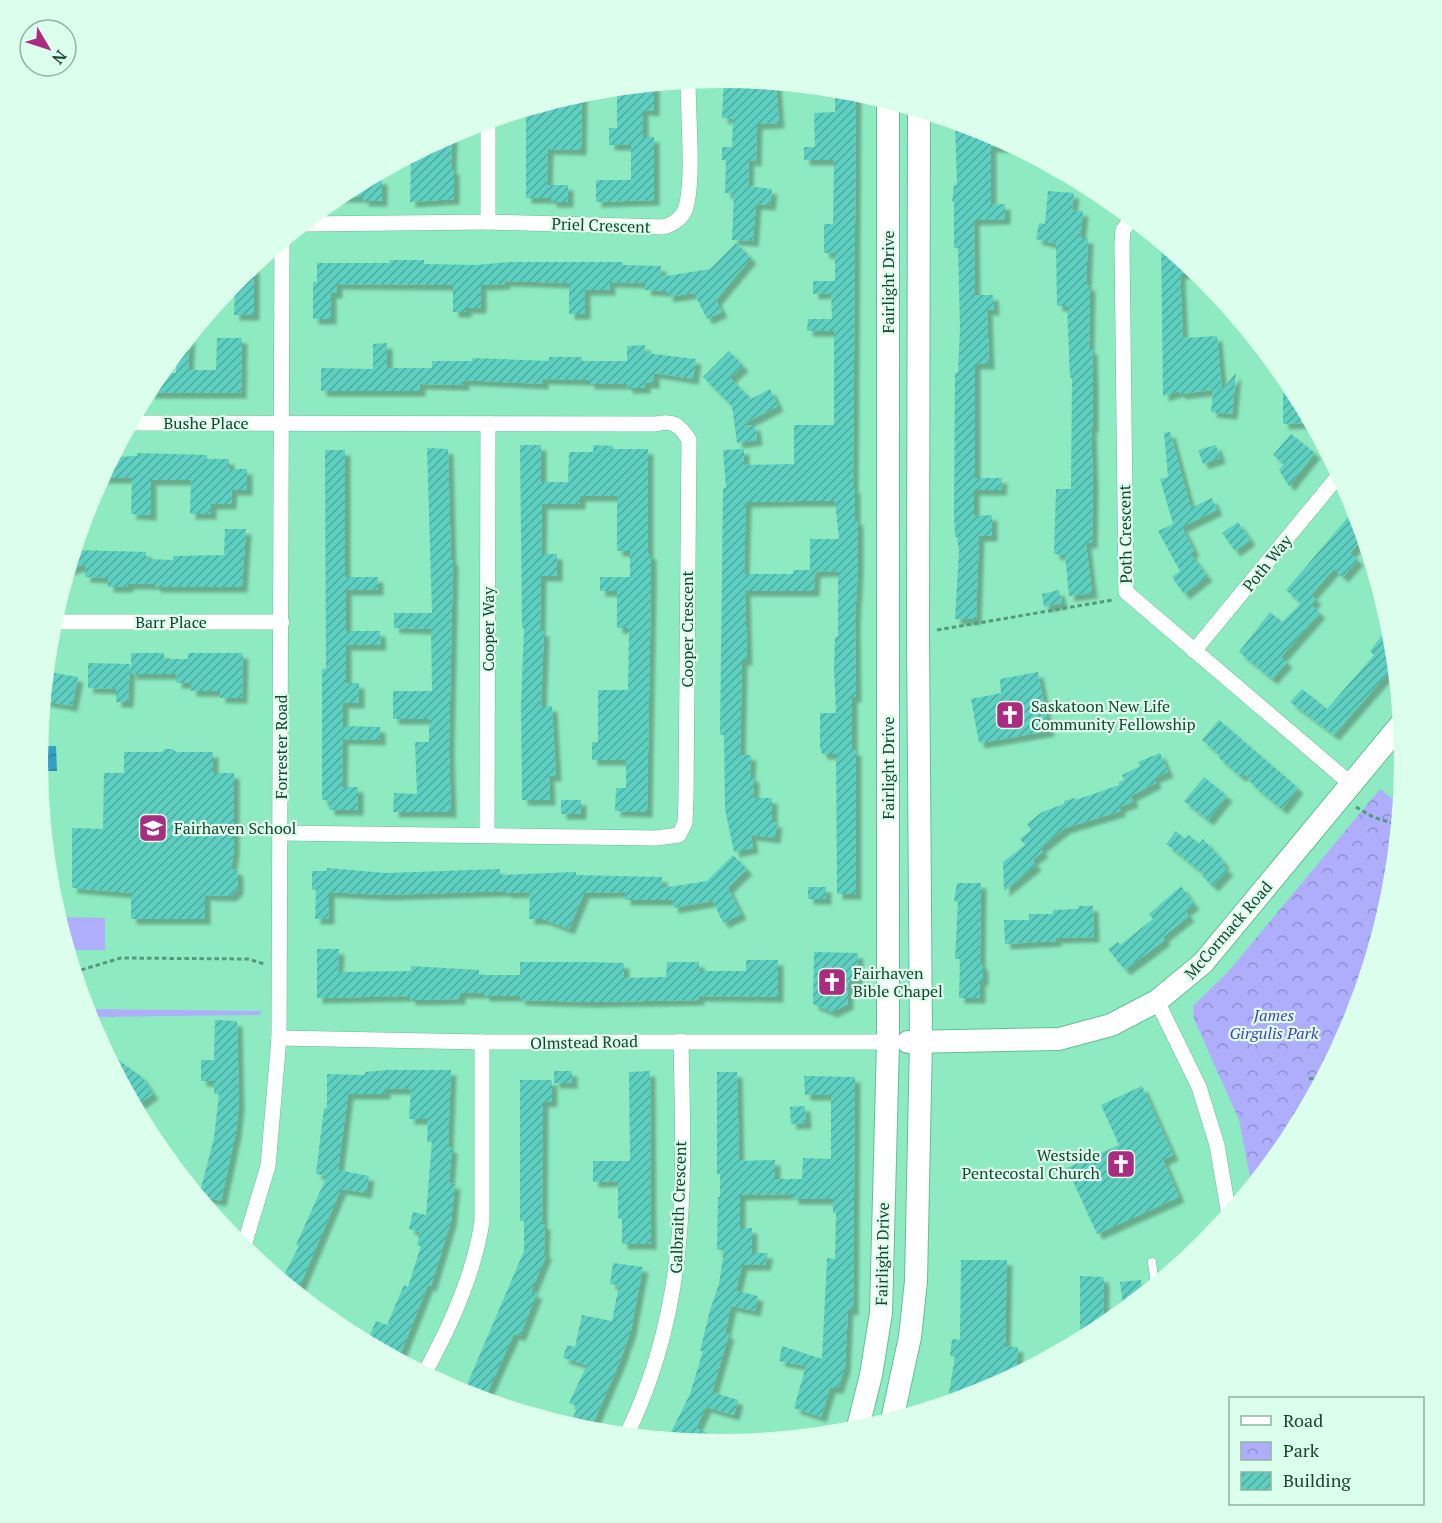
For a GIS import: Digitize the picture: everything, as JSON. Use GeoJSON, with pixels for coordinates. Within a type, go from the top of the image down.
{"type":"FeatureCollection","features":[{"type":"Feature","properties":{"kind":"main road","name":"Fairlight Drive"},"geometry":{"type":"LineString","coordinates":[[860,1420],[872,1376],[881,1313],[888,1042],[888,109]]}},
{"type":"Feature","properties":{"kind":"main road","name":"Fairlight Drive"},"geometry":{"type":"LineString","coordinates":[[894,1412],[910,1336],[916,1281],[921,1041],[918,645],[919,118]]}},
{"type":"Feature","properties":{"kind":"main road","name":"McCormack Road"},"geometry":{"type":"LineString","coordinates":[[888,1042],[1059,1039],[1111,1025],[1157,1001],[1203,963],[1393,733]]}},
{"type":"Feature","properties":{"kind":"street","name":"Priel Crescent"},"geometry":{"type":"LineString","coordinates":[[317,224],[488,222],[662,227],[676,221],[686,210],[689,190],[688,89]]}},
{"type":"Feature","properties":{"kind":"street"},"geometry":{"type":"LineString","coordinates":[[488,130],[488,222]]}},
{"type":"Feature","properties":{"kind":"street","name":"Poth Crescent"},"geometry":{"type":"LineString","coordinates":[[1127,225],[1123,230],[1122,244],[1125,592],[1194,651],[1346,790]]}},
{"type":"Feature","properties":{"kind":"street","name":"Forrester Road"},"geometry":{"type":"LineString","coordinates":[[246,1238],[268,1166],[279,1038],[282,252]]}},
{"type":"Feature","properties":{"kind":"street","name":"Cooper Crescent"},"geometry":{"type":"LineString","coordinates":[[281,833],[656,838],[679,835],[685,824],[686,797],[689,440],[680,425],[667,421],[488,424],[282,423]]}},
{"type":"Feature","properties":{"kind":"street","name":"Bushe Place"},"geometry":{"type":"LineString","coordinates":[[139,423],[282,423]]}},
{"type":"Feature","properties":{"kind":"street","name":"Cooper Way"},"geometry":{"type":"LineString","coordinates":[[487,834],[488,424]]}},
{"type":"Feature","properties":{"kind":"street","name":"Poth Way"},"geometry":{"type":"LineString","coordinates":[[1194,651],[1333,482]]}},
{"type":"Feature","properties":{"kind":"street","name":"Barr Place"},"geometry":{"type":"LineString","coordinates":[[63,622],[282,622]]}},
{"type":"Feature","properties":{"kind":"street"},"geometry":{"type":"LineString","coordinates":[[1157,1001],[1199,1087],[1217,1145],[1227,1206]]}},
{"type":"Feature","properties":{"kind":"street","name":"Olmstead Road"},"geometry":{"type":"LineString","coordinates":[[279,1038],[482,1042],[888,1042]]}},
{"type":"Feature","properties":{"kind":"street","name":"Galbraith Crescent"},"geometry":{"type":"LineString","coordinates":[[629,1428],[654,1371],[668,1320],[678,1263],[681,1041]]}},
{"type":"Feature","properties":{"kind":"street"},"geometry":{"type":"LineString","coordinates":[[427,1367],[469,1275],[479,1240],[482,1221],[482,1042]]}},
{"type":"Feature","properties":{"kind":"lane"},"geometry":{"type":"LineString","coordinates":[[1152,1262],[1154,1276]]}},
{"type":"Feature","properties":{"kind":"path"},"geometry":{"type":"LineString","coordinates":[[936,630],[1114,600]]}},
{"type":"Feature","properties":{"kind":"path"},"geometry":{"type":"LineString","coordinates":[[1346,790],[1373,817],[1391,823]]}},
{"type":"Feature","properties":{"kind":"path"},"geometry":{"type":"LineString","coordinates":[[81,970],[121,958],[248,959],[263,964]]}},
{"type":"Feature","properties":{"kind":"path"},"geometry":{"type":"LineString","coordinates":[[1309,1079],[1315,1078]]}},
{"type":"Feature","properties":{"kind":"green space","name":"James Girgulis Park"},"geometry":{"type":"Polygon","coordinates":[[[1380,789],[1393,800],[1381,893],[1371,936],[1343,1019],[1304,1098],[1281,1135],[1250,1177],[1239,1120],[1194,1019],[1193,1006],[1228,972],[1380,789]]]}},
{"type":"Feature","properties":{"kind":"green space"},"geometry":{"type":"Polygon","coordinates":[[[67,917],[105,918],[105,950],[75,950],[67,917]]]}},
{"type":"Feature","properties":{"kind":"green space"},"geometry":{"type":"Polygon","coordinates":[[[95,1009],[261,1011],[260,1015],[98,1017],[95,1009]]]}},
{"type":"Feature","properties":{"kind":"water"},"geometry":{"type":"Polygon","coordinates":[[[48,746],[56,746],[57,771],[48,771],[48,746]]]}},
{"type":"Feature","properties":{"kind":"building"},"geometry":{"type":"Polygon","coordinates":[[[723,88],[777,91],[779,123],[757,124],[756,161],[749,160],[748,186],[772,189],[770,205],[756,204],[753,241],[732,240],[734,193],[725,193],[726,160],[722,160],[722,147],[732,147],[733,119],[722,118],[723,88]]]}},
{"type":"Feature","properties":{"kind":"building"},"geometry":{"type":"Polygon","coordinates":[[[654,92],[654,111],[643,110],[643,137],[654,137],[654,200],[596,202],[596,180],[631,180],[631,145],[609,145],[609,128],[617,128],[617,97],[654,92]]]}},
{"type":"Feature","properties":{"kind":"building"},"geometry":{"type":"Polygon","coordinates":[[[835,98],[856,102],[853,488],[855,488],[855,520],[858,520],[858,570],[855,620],[856,697],[852,697],[852,750],[856,750],[856,894],[837,894],[836,754],[822,754],[820,746],[820,713],[836,713],[834,670],[835,637],[838,637],[838,571],[815,572],[814,591],[745,591],[747,660],[742,660],[740,755],[751,755],[750,777],[754,777],[753,798],[772,798],[772,822],[777,822],[775,838],[751,835],[753,848],[734,852],[725,809],[724,735],[720,735],[723,488],[726,488],[723,450],[744,449],[744,465],[794,464],[794,425],[834,425],[834,331],[807,331],[808,319],[832,319],[831,293],[813,294],[813,281],[835,281],[835,253],[824,253],[824,224],[833,224],[834,160],[804,160],[804,147],[815,147],[814,113],[835,112],[835,98]],[[835,501],[746,502],[744,574],[793,574],[793,570],[810,570],[810,539],[839,539],[835,501]]]}},
{"type":"Feature","properties":{"kind":"building"},"geometry":{"type":"Polygon","coordinates":[[[582,103],[581,150],[548,149],[547,185],[568,185],[568,202],[551,202],[551,198],[526,198],[526,118],[582,103]]]}},
{"type":"Feature","properties":{"kind":"building"},"geometry":{"type":"Polygon","coordinates":[[[955,131],[995,147],[991,147],[991,205],[1005,204],[1005,219],[974,220],[975,295],[993,295],[994,310],[987,310],[989,364],[975,364],[975,478],[1002,478],[1001,490],[974,490],[974,516],[992,515],[992,536],[979,536],[976,619],[955,619],[959,551],[957,537],[955,537],[954,513],[955,373],[958,373],[960,328],[958,248],[954,248],[954,202],[952,202],[954,185],[957,185],[955,131]]]}},
{"type":"Feature","properties":{"kind":"building"},"geometry":{"type":"Polygon","coordinates":[[[452,145],[454,199],[410,202],[411,165],[452,145]]]}},
{"type":"Feature","properties":{"kind":"building"},"geometry":{"type":"Polygon","coordinates":[[[382,181],[382,201],[363,201],[363,197],[355,197],[382,181]]]}},
{"type":"Feature","properties":{"kind":"building"},"geometry":{"type":"Polygon","coordinates":[[[1048,191],[1074,193],[1072,210],[1083,211],[1080,238],[1088,238],[1086,285],[1090,285],[1089,349],[1092,349],[1093,381],[1093,427],[1091,427],[1093,482],[1092,543],[1086,543],[1092,593],[1069,596],[1065,555],[1054,554],[1056,489],[1071,489],[1072,378],[1070,378],[1067,306],[1057,306],[1056,244],[1036,239],[1039,223],[1045,224],[1048,191]]]}},
{"type":"Feature","properties":{"kind":"building"},"geometry":{"type":"Polygon","coordinates":[[[736,243],[751,258],[716,300],[722,312],[707,319],[694,293],[668,297],[667,291],[645,290],[646,283],[610,282],[610,290],[585,290],[585,314],[569,314],[569,283],[505,281],[505,284],[481,285],[481,308],[466,308],[466,312],[453,312],[453,285],[337,284],[337,293],[331,293],[331,319],[313,319],[313,282],[317,282],[317,263],[390,263],[390,260],[424,260],[424,264],[477,265],[509,262],[623,262],[623,265],[661,266],[660,277],[710,269],[736,243]]]}},
{"type":"Feature","properties":{"kind":"building"},"geometry":{"type":"Polygon","coordinates":[[[1161,253],[1184,274],[1180,274],[1183,338],[1217,336],[1222,390],[1236,373],[1232,414],[1211,412],[1213,390],[1180,394],[1179,391],[1163,396],[1161,253]]]}},
{"type":"Feature","properties":{"kind":"building"},"geometry":{"type":"Polygon","coordinates":[[[254,278],[254,315],[234,315],[235,297],[254,278]]]}},
{"type":"Feature","properties":{"kind":"building"},"geometry":{"type":"Polygon","coordinates":[[[217,338],[242,338],[241,393],[158,393],[172,373],[176,373],[176,367],[189,349],[188,370],[216,370],[217,338]]]}},
{"type":"Feature","properties":{"kind":"building"},"geometry":{"type":"Polygon","coordinates":[[[387,343],[387,368],[432,368],[432,361],[472,361],[472,358],[549,361],[549,357],[582,357],[582,361],[627,361],[627,346],[645,345],[645,353],[696,359],[693,379],[654,373],[654,383],[645,383],[645,388],[627,388],[627,384],[589,384],[589,380],[543,379],[543,384],[464,380],[464,385],[420,384],[420,391],[321,391],[321,368],[373,369],[373,344],[387,343]]]}},
{"type":"Feature","properties":{"kind":"building"},"geometry":{"type":"Polygon","coordinates":[[[729,351],[743,366],[730,378],[751,399],[770,389],[778,406],[740,426],[755,425],[757,440],[737,443],[732,406],[703,377],[729,351]]]}},
{"type":"Feature","properties":{"kind":"building"},"geometry":{"type":"Polygon","coordinates":[[[1283,393],[1284,393],[1303,423],[1283,424],[1283,393]]]}},
{"type":"Feature","properties":{"kind":"building"},"geometry":{"type":"Polygon","coordinates":[[[1170,432],[1191,508],[1212,498],[1217,510],[1182,527],[1194,551],[1190,553],[1207,576],[1184,594],[1172,577],[1180,571],[1158,531],[1173,524],[1160,479],[1168,477],[1164,433],[1170,432]]]}},
{"type":"Feature","properties":{"kind":"building"},"geometry":{"type":"Polygon","coordinates":[[[1291,434],[1315,453],[1289,486],[1279,470],[1284,464],[1273,455],[1291,434]]]}},
{"type":"Feature","properties":{"kind":"building"},"geometry":{"type":"Polygon","coordinates":[[[520,445],[541,445],[541,482],[568,482],[569,452],[593,452],[593,445],[613,446],[613,449],[648,449],[648,554],[651,554],[651,584],[647,812],[615,811],[616,788],[626,788],[626,760],[592,760],[592,742],[598,742],[598,690],[628,690],[629,628],[617,628],[617,591],[600,591],[600,577],[630,577],[630,551],[617,551],[617,496],[580,496],[580,504],[542,504],[541,554],[557,554],[557,576],[541,576],[540,631],[544,631],[541,706],[552,706],[556,776],[549,776],[550,800],[522,800],[521,706],[524,628],[522,628],[520,445]]]}},
{"type":"Feature","properties":{"kind":"building"},"geometry":{"type":"Polygon","coordinates":[[[1216,445],[1220,458],[1203,464],[1198,450],[1216,445]]]}},
{"type":"Feature","properties":{"kind":"building"},"geometry":{"type":"Polygon","coordinates":[[[427,448],[448,449],[451,560],[453,560],[449,749],[451,812],[393,812],[394,793],[417,794],[415,742],[429,742],[429,719],[393,719],[393,691],[432,691],[431,629],[394,628],[394,613],[432,613],[427,448]]]}},
{"type":"Feature","properties":{"kind":"building"},"geometry":{"type":"Polygon","coordinates":[[[325,450],[345,450],[345,577],[378,577],[378,590],[346,590],[346,631],[380,631],[381,645],[346,645],[346,683],[359,683],[359,703],[343,703],[343,726],[380,727],[380,740],[343,739],[342,787],[358,787],[358,810],[329,810],[329,800],[322,800],[322,669],[326,669],[325,450]]]}},
{"type":"Feature","properties":{"kind":"building"},"geometry":{"type":"Polygon","coordinates":[[[137,453],[207,455],[207,459],[229,459],[229,469],[247,469],[247,490],[232,490],[231,504],[211,504],[211,514],[190,514],[191,480],[151,480],[151,515],[131,514],[132,478],[111,478],[121,457],[137,456],[137,453]]]}},
{"type":"Feature","properties":{"kind":"building"},"geometry":{"type":"Polygon","coordinates":[[[1348,517],[1358,544],[1350,553],[1358,560],[1343,577],[1334,569],[1311,595],[1316,599],[1311,605],[1320,613],[1281,657],[1287,662],[1272,679],[1239,652],[1270,612],[1282,622],[1301,603],[1286,590],[1348,517]]]}},
{"type":"Feature","properties":{"kind":"building"},"geometry":{"type":"Polygon","coordinates":[[[1238,522],[1250,540],[1235,551],[1222,533],[1238,522]]]}},
{"type":"Feature","properties":{"kind":"building"},"geometry":{"type":"Polygon","coordinates":[[[225,529],[246,529],[242,587],[155,587],[155,584],[128,584],[128,587],[108,587],[108,578],[85,577],[85,564],[77,567],[82,550],[146,552],[146,559],[173,560],[173,556],[224,555],[225,529]]]}},
{"type":"Feature","properties":{"kind":"building"},"geometry":{"type":"Polygon","coordinates":[[[1059,590],[1062,603],[1044,607],[1042,594],[1059,590]]]}},
{"type":"Feature","properties":{"kind":"building"},"geometry":{"type":"Polygon","coordinates":[[[1382,636],[1388,673],[1334,735],[1290,702],[1302,689],[1327,709],[1374,655],[1370,651],[1382,636]]]}},
{"type":"Feature","properties":{"kind":"building"},"geometry":{"type":"Polygon","coordinates":[[[131,653],[164,653],[164,659],[188,659],[188,653],[243,653],[242,698],[220,698],[220,691],[191,691],[191,683],[176,683],[177,674],[131,674],[131,653]]]}},
{"type":"Feature","properties":{"kind":"building"},"geometry":{"type":"Polygon","coordinates":[[[88,663],[130,664],[128,702],[116,702],[116,689],[88,688],[88,663]]]}},
{"type":"Feature","properties":{"kind":"building","name":"Saskatoon New Life Community Fellowship"},"geometry":{"type":"Polygon","coordinates":[[[1038,672],[1049,731],[979,743],[971,699],[1001,693],[1000,679],[1038,672]]]}},
{"type":"Feature","properties":{"kind":"building"},"geometry":{"type":"Polygon","coordinates":[[[54,673],[78,677],[72,706],[51,702],[54,673]]]}},
{"type":"Feature","properties":{"kind":"building"},"geometry":{"type":"Polygon","coordinates":[[[1219,720],[1298,788],[1282,809],[1255,787],[1244,774],[1240,776],[1202,740],[1219,720]]]}},
{"type":"Feature","properties":{"kind":"building"},"geometry":{"type":"Polygon","coordinates":[[[165,749],[173,749],[176,752],[213,752],[213,773],[234,773],[234,850],[231,869],[236,869],[238,874],[238,889],[231,896],[205,895],[205,919],[131,919],[131,893],[72,888],[72,828],[103,829],[104,773],[124,773],[124,752],[162,752],[165,749]]]}},
{"type":"Feature","properties":{"kind":"building"},"geometry":{"type":"Polygon","coordinates":[[[1160,753],[1168,772],[1154,778],[1156,783],[1131,796],[1133,802],[1119,807],[1121,811],[1065,828],[1040,848],[1043,852],[1032,860],[1036,865],[1004,891],[1003,862],[1025,845],[1020,839],[1031,830],[1027,824],[1042,812],[1064,804],[1064,801],[1075,798],[1076,800],[1119,785],[1119,782],[1124,780],[1122,775],[1140,766],[1138,762],[1160,753]]]}},
{"type":"Feature","properties":{"kind":"building"},"geometry":{"type":"Polygon","coordinates":[[[1204,777],[1227,796],[1208,820],[1184,801],[1204,777]]]}},
{"type":"Feature","properties":{"kind":"building"},"geometry":{"type":"Polygon","coordinates":[[[561,800],[581,800],[581,814],[561,814],[561,800]]]}},
{"type":"Feature","properties":{"kind":"building"},"geometry":{"type":"Polygon","coordinates":[[[1176,831],[1185,839],[1189,835],[1199,844],[1203,839],[1224,862],[1222,865],[1228,870],[1213,886],[1203,877],[1204,874],[1166,844],[1176,831]]]}},
{"type":"Feature","properties":{"kind":"building"},"geometry":{"type":"Polygon","coordinates":[[[733,855],[747,869],[728,888],[741,914],[723,923],[713,901],[673,908],[672,900],[625,900],[625,892],[584,893],[569,929],[543,919],[529,919],[530,892],[506,893],[506,891],[385,895],[329,892],[329,919],[315,919],[316,890],[312,890],[312,871],[327,871],[327,868],[386,873],[500,869],[500,875],[576,872],[576,875],[662,877],[662,888],[707,881],[733,855]]]}},
{"type":"Feature","properties":{"kind":"building"},"geometry":{"type":"Polygon","coordinates":[[[957,883],[981,883],[980,961],[983,968],[983,980],[980,980],[980,998],[959,998],[960,959],[955,959],[958,902],[954,901],[957,883]]]}},
{"type":"Feature","properties":{"kind":"building"},"geometry":{"type":"Polygon","coordinates":[[[1181,886],[1194,904],[1185,911],[1189,916],[1163,937],[1165,940],[1125,970],[1108,949],[1118,942],[1120,945],[1153,919],[1149,914],[1181,886]]]}},
{"type":"Feature","properties":{"kind":"building"},"geometry":{"type":"Polygon","coordinates":[[[808,887],[826,887],[826,899],[808,899],[808,887]]]}},
{"type":"Feature","properties":{"kind":"building"},"geometry":{"type":"Polygon","coordinates":[[[1078,906],[1093,906],[1094,937],[1056,938],[1056,941],[1005,944],[1004,920],[1029,920],[1029,914],[1053,914],[1053,910],[1078,909],[1078,906]]]}},
{"type":"Feature","properties":{"kind":"building"},"geometry":{"type":"Polygon","coordinates":[[[317,949],[339,949],[338,972],[411,971],[411,966],[479,970],[479,975],[520,975],[520,962],[588,962],[624,963],[624,978],[666,977],[667,962],[699,962],[699,971],[746,971],[746,960],[778,960],[778,997],[699,996],[699,1000],[592,1002],[520,1000],[520,996],[460,993],[460,999],[410,1000],[410,996],[317,998],[317,949]]]}},
{"type":"Feature","properties":{"kind":"building","name":"Fairhaven Bible Chapel"},"geometry":{"type":"Polygon","coordinates":[[[814,952],[858,953],[857,980],[850,980],[848,984],[848,1004],[832,1012],[813,1004],[814,952]]]}},
{"type":"Feature","properties":{"kind":"building"},"geometry":{"type":"Polygon","coordinates":[[[215,1020],[237,1021],[239,1104],[236,1132],[221,1201],[210,1198],[201,1188],[214,1138],[219,1094],[214,1094],[214,1081],[201,1081],[201,1060],[214,1060],[215,1020]]]}},
{"type":"Feature","properties":{"kind":"building"},"geometry":{"type":"Polygon","coordinates":[[[117,1060],[142,1077],[153,1094],[141,1103],[117,1060]]]}},
{"type":"Feature","properties":{"kind":"building"},"geometry":{"type":"Polygon","coordinates":[[[451,1070],[448,1147],[452,1148],[449,1183],[455,1184],[451,1221],[431,1286],[428,1285],[401,1353],[370,1335],[376,1321],[387,1325],[404,1285],[408,1287],[421,1246],[417,1245],[420,1232],[409,1229],[413,1212],[426,1215],[432,1142],[427,1142],[428,1119],[409,1119],[411,1089],[385,1089],[385,1094],[348,1094],[338,1170],[369,1176],[366,1193],[341,1189],[300,1286],[285,1273],[299,1246],[296,1245],[327,1176],[316,1174],[324,1108],[327,1108],[327,1074],[365,1075],[365,1072],[451,1070]]]}},
{"type":"Feature","properties":{"kind":"building"},"geometry":{"type":"Polygon","coordinates":[[[554,1071],[572,1071],[572,1083],[554,1083],[554,1071]]]}},
{"type":"Feature","properties":{"kind":"building"},"geometry":{"type":"Polygon","coordinates":[[[650,1071],[651,1244],[622,1244],[622,1219],[618,1218],[618,1181],[593,1182],[593,1161],[630,1161],[629,1072],[650,1071]]]}},
{"type":"Feature","properties":{"kind":"building"},"geometry":{"type":"Polygon","coordinates":[[[717,1072],[737,1072],[739,1161],[775,1160],[775,1179],[802,1179],[803,1158],[831,1159],[831,1095],[805,1095],[804,1076],[855,1077],[853,1310],[848,1309],[845,1367],[838,1388],[830,1388],[821,1417],[794,1408],[806,1366],[779,1361],[782,1346],[822,1359],[827,1258],[835,1259],[836,1213],[833,1213],[833,1199],[793,1199],[793,1194],[740,1195],[740,1228],[752,1228],[752,1253],[768,1253],[765,1265],[742,1265],[736,1291],[758,1296],[755,1311],[731,1306],[725,1333],[729,1334],[712,1392],[738,1400],[734,1415],[706,1407],[696,1428],[709,1434],[671,1432],[690,1394],[703,1351],[700,1351],[710,1310],[719,1284],[724,1250],[717,1250],[720,1174],[717,1174],[717,1072]]]}},
{"type":"Feature","properties":{"kind":"building"},"geometry":{"type":"Polygon","coordinates":[[[520,1080],[552,1080],[552,1101],[543,1102],[542,1224],[545,1224],[544,1253],[547,1253],[531,1292],[537,1293],[520,1336],[514,1334],[487,1392],[467,1385],[524,1251],[524,1221],[520,1221],[520,1080]]]}},
{"type":"Feature","properties":{"kind":"building","name":"Westside Pentecostal Church"},"geometry":{"type":"Polygon","coordinates":[[[1142,1086],[1173,1155],[1163,1160],[1179,1197],[1097,1234],[1067,1168],[1119,1145],[1101,1105],[1142,1086]]]}},
{"type":"Feature","properties":{"kind":"building"},"geometry":{"type":"Polygon","coordinates":[[[805,1106],[806,1123],[791,1124],[790,1107],[805,1106]]]}},
{"type":"Feature","properties":{"kind":"building"},"geometry":{"type":"Polygon","coordinates":[[[961,1260],[1007,1260],[1005,1346],[1018,1347],[1017,1366],[995,1376],[988,1375],[987,1379],[949,1395],[955,1357],[950,1356],[952,1339],[960,1340],[961,1260]]]}},
{"type":"Feature","properties":{"kind":"building"},"geometry":{"type":"Polygon","coordinates":[[[613,1263],[643,1267],[631,1330],[593,1423],[573,1417],[578,1407],[569,1403],[587,1365],[563,1358],[567,1345],[575,1347],[582,1315],[612,1321],[619,1285],[610,1284],[613,1263]]]}},
{"type":"Feature","properties":{"kind":"building"},"geometry":{"type":"Polygon","coordinates":[[[1080,1276],[1103,1277],[1103,1315],[1080,1330],[1080,1276]]]}},
{"type":"Feature","properties":{"kind":"building"},"geometry":{"type":"Polygon","coordinates":[[[1141,1280],[1141,1286],[1123,1301],[1120,1282],[1141,1280]]]}},
{"type":"Feature","properties":{"kind":"place","name":"Saskatoon New Life Community Fellowship"},"geometry":{"type":"Point","coordinates":[1010,715]}},
{"type":"Feature","properties":{"kind":"place","name":"Fairhaven School"},"geometry":{"type":"Point","coordinates":[153,828]}},
{"type":"Feature","properties":{"kind":"place","name":"Fairhaven Bible Chapel"},"geometry":{"type":"Point","coordinates":[832,982]}},
{"type":"Feature","properties":{"kind":"place","name":"Westside Pentecostal Church"},"geometry":{"type":"Point","coordinates":[1121,1164]}}]}
